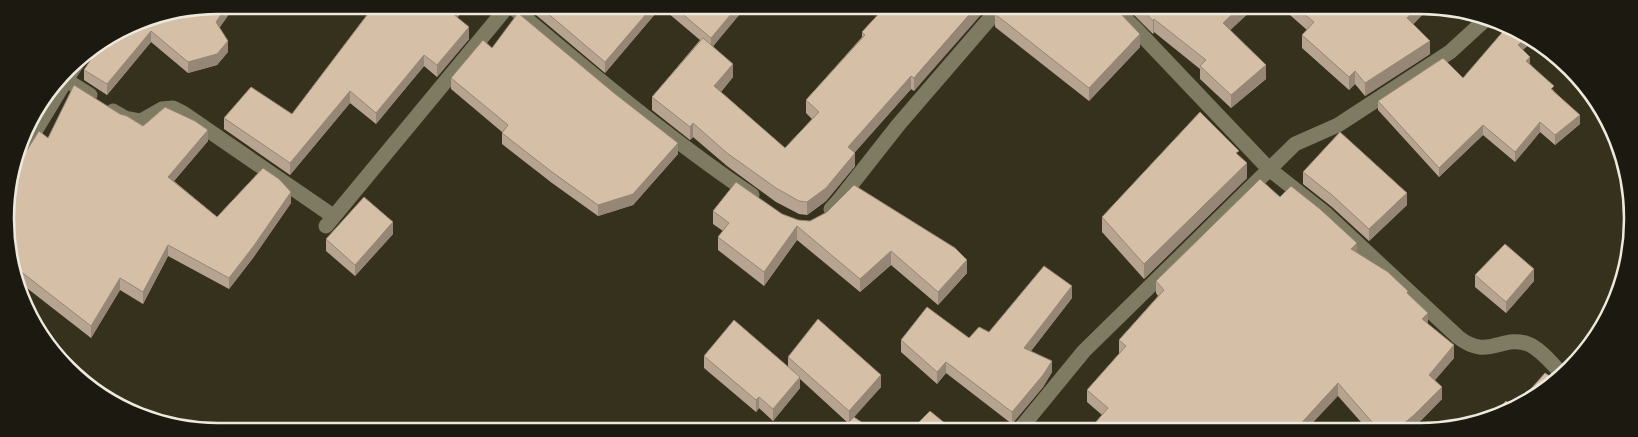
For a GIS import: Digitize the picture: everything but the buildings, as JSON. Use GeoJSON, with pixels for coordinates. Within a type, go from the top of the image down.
{"type":"FeatureCollection","features":[{"type":"Feature","properties":{"kind":"street"},"geometry":{"type":"LineString","coordinates":[[67,81],[125,118],[141,121],[162,109],[173,108],[183,113],[294,187],[329,221],[503,14]]}},
{"type":"Feature","properties":{"kind":"street"},"geometry":{"type":"LineString","coordinates":[[519,14],[601,83],[713,169],[767,206]]}},
{"type":"Feature","properties":{"kind":"street"},"geometry":{"type":"LineString","coordinates":[[821,218],[840,199],[899,124],[994,14]]}},
{"type":"Feature","properties":{"kind":"street"},"geometry":{"type":"LineString","coordinates":[[1121,14],[1269,169],[1326,214],[1468,344],[1481,348],[1506,343],[1518,342],[1528,344],[1557,370]]}},
{"type":"Feature","properties":{"kind":"street"},"geometry":{"type":"LineString","coordinates":[[1026,423],[1084,350],[1295,144],[1338,125],[1450,52],[1482,24]]}},
{"type":"Feature","properties":{"kind":"street"},"geometry":{"type":"LineString","coordinates":[[28,142],[62,87]]}}]}
